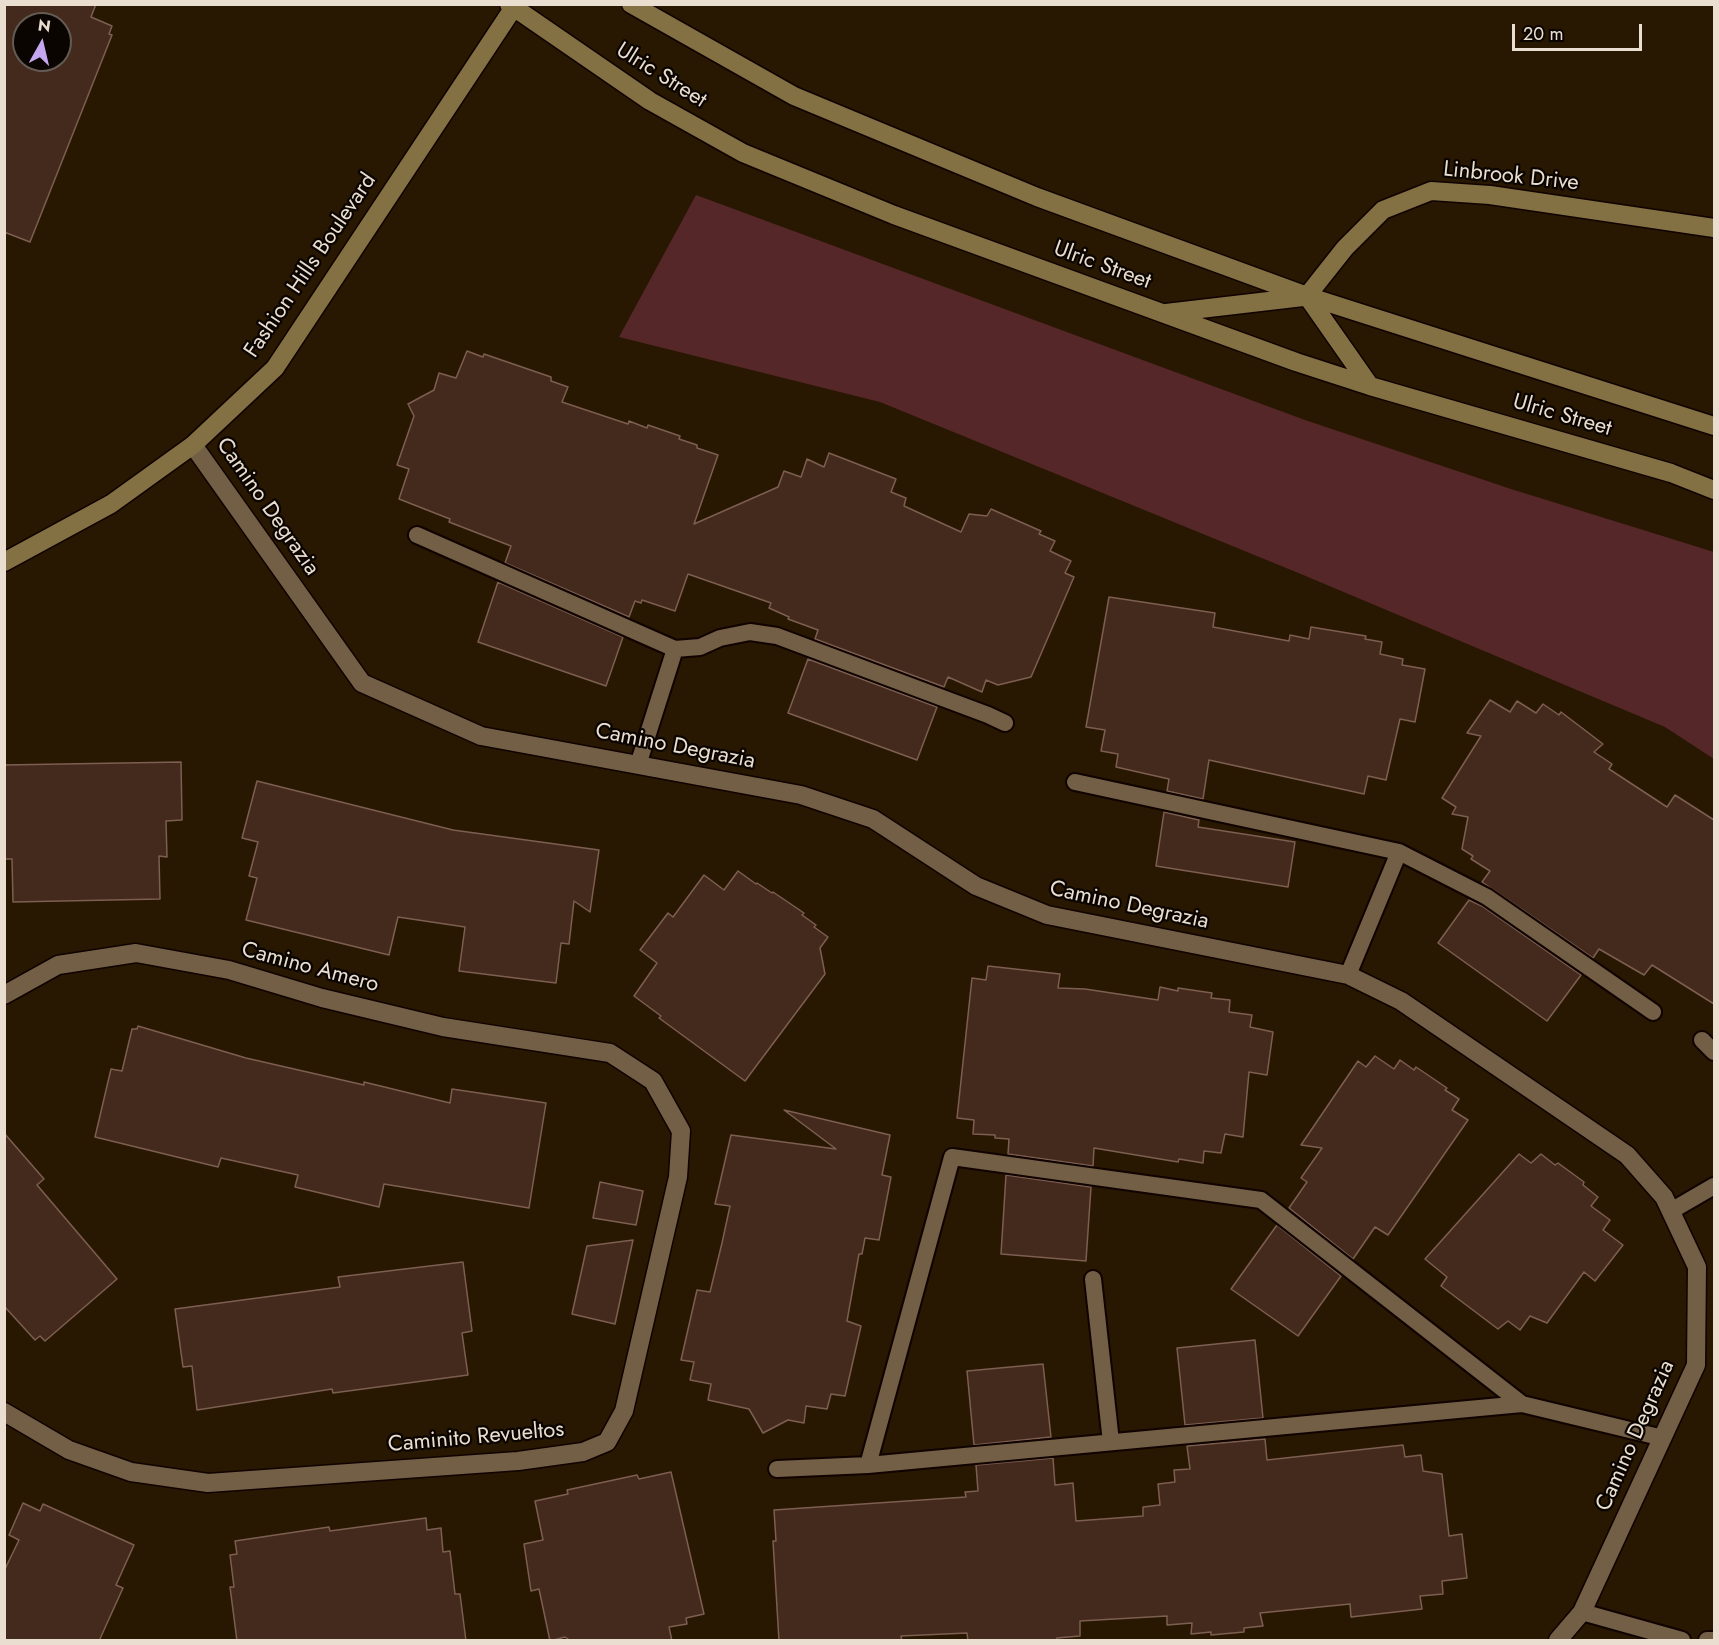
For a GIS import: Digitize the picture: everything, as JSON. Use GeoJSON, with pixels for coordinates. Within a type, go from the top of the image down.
{"type":"FeatureCollection","features":[{"type":"Feature","properties":{"kind":"main road","name":"Ulric Street"},"geometry":{"type":"LineString","coordinates":[[631,4],[794,96],[1036,197],[1307,296],[1714,426]]}},
{"type":"Feature","properties":{"kind":"main road","name":"Ulric Street"},"geometry":{"type":"LineString","coordinates":[[512,6],[650,100],[743,153],[894,215],[1160,313],[1370,386],[1671,472],[1714,490]]}},
{"type":"Feature","properties":{"kind":"main road","name":"Fashion Hills Boulevard"},"geometry":{"type":"LineString","coordinates":[[4,562],[111,504],[193,445],[275,368],[512,6]]}},
{"type":"Feature","properties":{"kind":"main road","name":"Linbrook Drive"},"geometry":{"type":"LineString","coordinates":[[1307,296],[1345,248],[1383,210],[1431,191],[1490,195],[1714,228]]}},
{"type":"Feature","properties":{"kind":"main road"},"geometry":{"type":"LineString","coordinates":[[1160,313],[1307,296],[1370,386]]}},
{"type":"Feature","properties":{"kind":"street","name":"Camino Degrazia"},"geometry":{"type":"LineString","coordinates":[[193,445],[362,683],[481,736],[801,795],[873,819],[976,886],[1047,915],[1348,975],[1401,1001],[1628,1155],[1664,1197],[1696,1267],[1696,1365],[1582,1612],[1558,1641]]}},
{"type":"Feature","properties":{"kind":"street","name":"Camino Amero"},"geometry":{"type":"LineString","coordinates":[[4,995],[58,965],[136,953],[229,970],[322,998],[443,1027],[610,1053]]}},
{"type":"Feature","properties":{"kind":"street","name":"Caminito Revueltos"},"geometry":{"type":"LineString","coordinates":[[4,1412],[69,1450],[131,1472],[208,1482],[518,1461],[583,1452],[607,1442],[624,1411],[627,1400],[678,1177],[681,1131],[653,1082],[610,1053]]}},
{"type":"Feature","properties":{"kind":"lane"},"geometry":{"type":"LineString","coordinates":[[417,535],[675,649],[700,647],[720,638],[750,632],[777,636],[1005,723]]}},
{"type":"Feature","properties":{"kind":"lane"},"geometry":{"type":"LineString","coordinates":[[638,765],[675,649]]}},
{"type":"Feature","properties":{"kind":"lane"},"geometry":{"type":"LineString","coordinates":[[1076,782],[1399,852],[1487,897],[1653,1012]]}},
{"type":"Feature","properties":{"kind":"lane"},"geometry":{"type":"LineString","coordinates":[[1348,975],[1399,852]]}},
{"type":"Feature","properties":{"kind":"lane"},"geometry":{"type":"LineString","coordinates":[[868,1465],[952,1157],[1261,1200],[1522,1404]]}},
{"type":"Feature","properties":{"kind":"lane"},"geometry":{"type":"LineString","coordinates":[[1671,1211],[1714,1186]]}},
{"type":"Feature","properties":{"kind":"lane"},"geometry":{"type":"LineString","coordinates":[[1093,1279],[1111,1442]]}},
{"type":"Feature","properties":{"kind":"lane"},"geometry":{"type":"LineString","coordinates":[[777,1469],[868,1465],[1522,1404],[1663,1438]]}},
{"type":"Feature","properties":{"kind":"lane"},"geometry":{"type":"LineString","coordinates":[[1582,1612],[1682,1641]]}},
{"type":"Feature","properties":{"kind":"lane"},"geometry":{"type":"LineString","coordinates":[[1707,1641],[1714,1640]]}},
{"type":"Feature","properties":{"kind":"shaded area"},"geometry":{"type":"Polygon","coordinates":[[[696,195],[1305,420],[1511,489],[1714,552],[1714,759],[1665,727],[1296,572],[880,402],[619,337],[696,195]]]}},
{"type":"Feature","properties":{"kind":"building"},"geometry":{"type":"Polygon","coordinates":[[[4,4],[96,4],[91,17],[112,26],[109,34],[112,35],[30,242],[4,232],[4,4]]]}},
{"type":"Feature","properties":{"kind":"building"},"geometry":{"type":"Polygon","coordinates":[[[467,351],[483,357],[484,354],[551,377],[551,381],[568,387],[562,402],[628,424],[629,421],[647,428],[648,425],[680,436],[679,439],[697,445],[697,448],[718,455],[694,524],[778,487],[784,471],[801,477],[807,459],[824,467],[829,453],[896,479],[891,492],[906,498],[904,506],[961,532],[969,514],[987,516],[991,509],[1041,531],[1039,534],[1055,541],[1050,551],[1071,561],[1065,573],[1074,577],[1031,677],[998,685],[986,680],[982,692],[948,677],[944,687],[815,639],[818,630],[788,619],[789,617],[769,608],[771,603],[688,574],[675,611],[642,600],[641,603],[635,601],[629,617],[505,563],[511,546],[449,522],[450,519],[399,499],[409,469],[397,465],[414,416],[408,404],[434,390],[439,373],[456,378],[467,351]]]}},
{"type":"Feature","properties":{"kind":"building"},"geometry":{"type":"Polygon","coordinates":[[[498,582],[623,637],[606,686],[478,642],[498,582]]]}},
{"type":"Feature","properties":{"kind":"building"},"geometry":{"type":"Polygon","coordinates":[[[1109,597],[1215,613],[1213,627],[1289,641],[1290,635],[1309,639],[1311,627],[1366,636],[1365,639],[1382,642],[1380,654],[1403,659],[1402,665],[1425,669],[1415,722],[1400,719],[1386,780],[1368,776],[1364,794],[1209,760],[1203,799],[1167,791],[1169,779],[1116,767],[1118,754],[1101,751],[1105,730],[1086,727],[1109,597]]]}},
{"type":"Feature","properties":{"kind":"building"},"geometry":{"type":"Polygon","coordinates":[[[808,659],[937,707],[917,760],[788,713],[808,659]]]}},
{"type":"Feature","properties":{"kind":"building"},"geometry":{"type":"Polygon","coordinates":[[[1490,700],[1510,712],[1517,701],[1536,713],[1543,704],[1559,715],[1561,712],[1603,744],[1594,752],[1612,764],[1609,769],[1667,807],[1675,795],[1714,820],[1714,1004],[1652,965],[1644,975],[1599,949],[1593,958],[1482,882],[1490,871],[1471,859],[1473,856],[1462,849],[1468,817],[1452,814],[1456,807],[1442,798],[1481,736],[1467,733],[1490,700]]]}},
{"type":"Feature","properties":{"kind":"building"},"geometry":{"type":"Polygon","coordinates":[[[181,762],[182,820],[166,821],[167,857],[159,856],[160,899],[13,902],[12,859],[5,859],[4,765],[181,762]]]}},
{"type":"Feature","properties":{"kind":"building"},"geometry":{"type":"Polygon","coordinates":[[[257,781],[453,830],[599,850],[590,912],[574,901],[569,944],[561,943],[556,983],[459,971],[465,927],[398,917],[389,955],[246,920],[257,878],[249,876],[258,842],[242,838],[257,781]]]}},
{"type":"Feature","properties":{"kind":"building"},"geometry":{"type":"Polygon","coordinates":[[[1164,812],[1199,820],[1198,827],[1295,842],[1288,887],[1156,866],[1164,812]]]}},
{"type":"Feature","properties":{"kind":"building"},"geometry":{"type":"Polygon","coordinates":[[[738,871],[804,913],[802,915],[828,937],[820,948],[825,974],[745,1081],[659,1018],[661,1016],[634,996],[657,963],[640,950],[668,913],[673,917],[704,875],[724,890],[738,871]]]}},
{"type":"Feature","properties":{"kind":"building"},"geometry":{"type":"Polygon","coordinates":[[[1469,900],[1482,906],[1581,975],[1547,1021],[1438,943],[1469,900]]]}},
{"type":"Feature","properties":{"kind":"building"},"geometry":{"type":"Polygon","coordinates":[[[988,966],[1060,974],[1058,988],[1085,989],[1158,1000],[1160,987],[1178,991],[1178,988],[1212,993],[1211,998],[1230,1000],[1229,1012],[1252,1015],[1250,1027],[1273,1032],[1267,1075],[1249,1072],[1243,1137],[1225,1134],[1221,1153],[1204,1151],[1203,1163],[1179,1159],[1178,1162],[1094,1148],[1093,1166],[1008,1154],[1009,1139],[995,1138],[995,1135],[973,1134],[974,1120],[957,1118],[972,978],[986,980],[988,966]]]}},
{"type":"Feature","properties":{"kind":"building"},"geometry":{"type":"Polygon","coordinates":[[[138,1026],[246,1058],[364,1085],[364,1082],[450,1103],[452,1089],[546,1103],[529,1208],[384,1184],[379,1207],[295,1187],[298,1175],[221,1158],[218,1167],[95,1137],[111,1069],[122,1071],[132,1029],[137,1029],[138,1026]]]}},
{"type":"Feature","properties":{"kind":"building"},"geometry":{"type":"Polygon","coordinates":[[[1375,1056],[1394,1069],[1400,1060],[1414,1070],[1416,1067],[1447,1088],[1445,1090],[1459,1099],[1452,1110],[1468,1120],[1388,1235],[1375,1227],[1353,1259],[1289,1208],[1307,1182],[1301,1178],[1322,1148],[1301,1145],[1358,1061],[1366,1067],[1375,1056]]]}},
{"type":"Feature","properties":{"kind":"building"},"geometry":{"type":"Polygon","coordinates":[[[784,1110],[890,1135],[882,1175],[891,1177],[879,1240],[865,1238],[862,1254],[859,1254],[847,1321],[861,1326],[845,1396],[831,1394],[827,1409],[806,1406],[804,1423],[788,1420],[763,1433],[749,1409],[708,1400],[711,1384],[690,1380],[694,1362],[681,1360],[697,1290],[710,1292],[722,1243],[730,1206],[715,1204],[731,1135],[836,1149],[784,1110]]]}},
{"type":"Feature","properties":{"kind":"building"},"geometry":{"type":"Polygon","coordinates":[[[4,1133],[44,1179],[37,1185],[117,1279],[45,1341],[40,1336],[35,1340],[4,1306],[4,1133]]]}},
{"type":"Feature","properties":{"kind":"building"},"geometry":{"type":"Polygon","coordinates":[[[1519,1154],[1531,1163],[1541,1154],[1584,1182],[1583,1185],[1598,1197],[1591,1206],[1610,1220],[1603,1230],[1623,1245],[1595,1281],[1584,1272],[1547,1323],[1530,1316],[1520,1330],[1508,1321],[1498,1329],[1441,1286],[1447,1277],[1425,1259],[1519,1154]]]}},
{"type":"Feature","properties":{"kind":"building"},"geometry":{"type":"Polygon","coordinates":[[[1006,1175],[1091,1187],[1086,1261],[1001,1254],[1006,1175]]]}},
{"type":"Feature","properties":{"kind":"building"},"geometry":{"type":"Polygon","coordinates":[[[600,1182],[643,1191],[636,1225],[593,1218],[600,1182]]]}},
{"type":"Feature","properties":{"kind":"building"},"geometry":{"type":"Polygon","coordinates":[[[1277,1225],[1341,1276],[1298,1336],[1231,1289],[1277,1225]]]}},
{"type":"Feature","properties":{"kind":"building"},"geometry":{"type":"Polygon","coordinates":[[[633,1240],[615,1324],[572,1314],[587,1246],[633,1240]]]}},
{"type":"Feature","properties":{"kind":"building"},"geometry":{"type":"Polygon","coordinates":[[[463,1262],[472,1331],[462,1333],[468,1375],[333,1393],[332,1389],[197,1410],[192,1366],[183,1367],[175,1309],[340,1287],[338,1277],[463,1262]]]}},
{"type":"Feature","properties":{"kind":"building"},"geometry":{"type":"Polygon","coordinates":[[[1255,1340],[1263,1418],[1185,1425],[1177,1348],[1255,1340]]]}},
{"type":"Feature","properties":{"kind":"building"},"geometry":{"type":"Polygon","coordinates":[[[1043,1364],[1051,1437],[974,1445],[967,1371],[1043,1364]]]}},
{"type":"Feature","properties":{"kind":"building"},"geometry":{"type":"Polygon","coordinates":[[[1265,1439],[1267,1460],[1403,1445],[1405,1457],[1421,1455],[1423,1471],[1442,1474],[1449,1536],[1462,1534],[1467,1578],[1442,1581],[1443,1594],[1420,1596],[1422,1609],[1351,1617],[1350,1604],[1260,1613],[1263,1626],[1244,1628],[1244,1632],[1191,1634],[1192,1623],[1167,1625],[1167,1616],[1080,1621],[1080,1636],[1057,1638],[1057,1641],[968,1641],[967,1633],[901,1636],[902,1641],[779,1641],[773,1541],[776,1541],[774,1510],[966,1497],[965,1492],[978,1491],[976,1465],[1053,1458],[1055,1485],[1073,1483],[1076,1521],[1143,1516],[1143,1507],[1160,1505],[1158,1484],[1175,1482],[1174,1470],[1190,1469],[1187,1446],[1265,1439]]]}},
{"type":"Feature","properties":{"kind":"building"},"geometry":{"type":"Polygon","coordinates":[[[671,1472],[704,1614],[686,1618],[687,1624],[669,1627],[672,1641],[571,1641],[565,1637],[550,1641],[539,1589],[531,1591],[524,1544],[543,1540],[535,1501],[568,1494],[567,1490],[637,1475],[639,1479],[671,1472]]]}},
{"type":"Feature","properties":{"kind":"building"},"geometry":{"type":"Polygon","coordinates":[[[23,1503],[40,1511],[43,1504],[134,1545],[116,1585],[123,1588],[99,1641],[4,1641],[4,1571],[19,1540],[9,1535],[23,1503]]]}},
{"type":"Feature","properties":{"kind":"building"},"geometry":{"type":"Polygon","coordinates":[[[426,1518],[427,1530],[441,1528],[443,1552],[450,1551],[455,1594],[460,1594],[466,1641],[237,1641],[230,1587],[234,1587],[230,1555],[237,1554],[235,1541],[329,1527],[330,1531],[426,1518]]]}}]}
